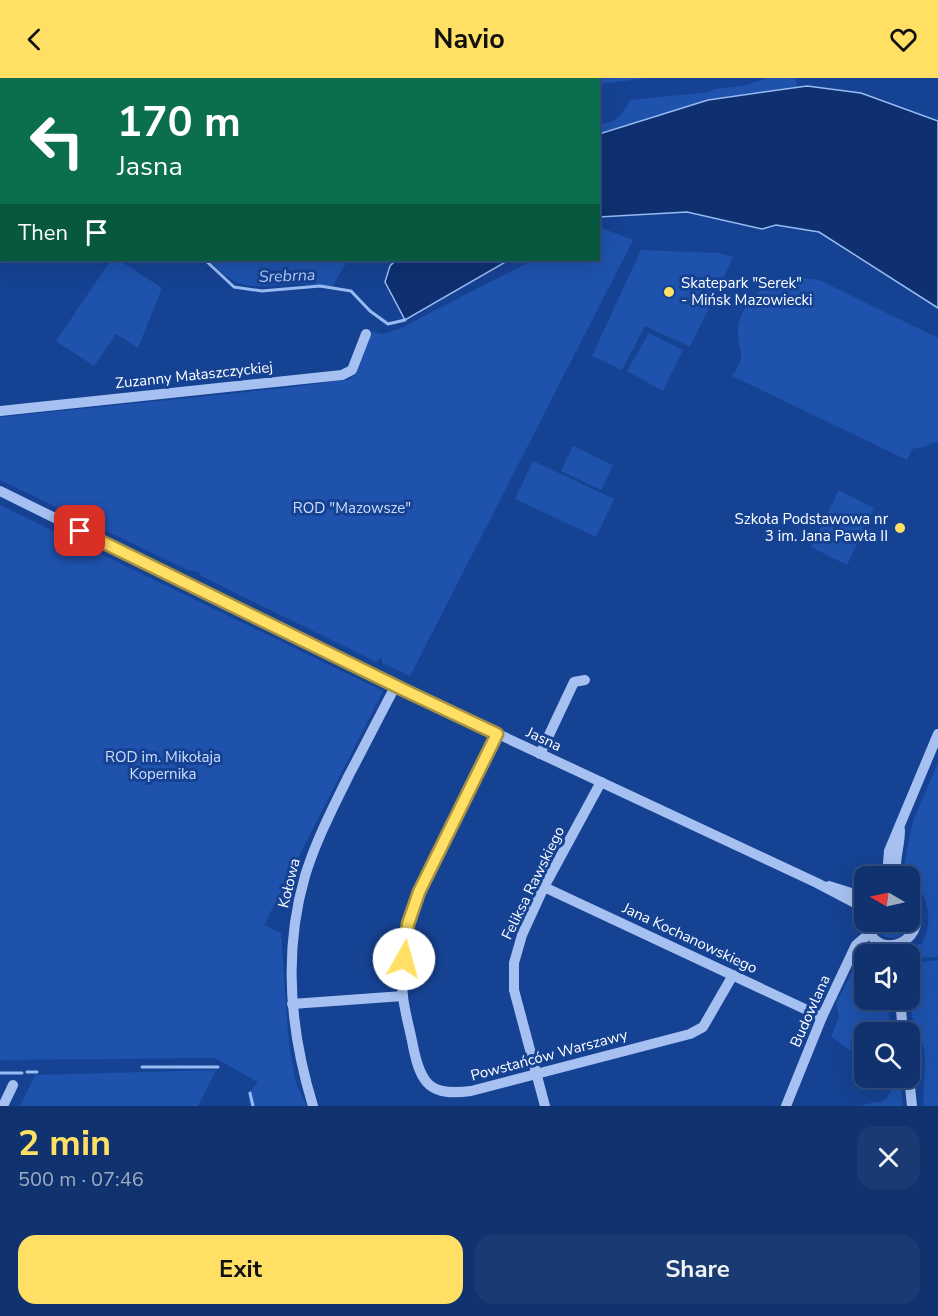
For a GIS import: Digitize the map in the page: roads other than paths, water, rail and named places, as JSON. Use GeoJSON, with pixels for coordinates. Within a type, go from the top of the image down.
{"type":"FeatureCollection","features":[{"type":"Feature","properties":{"kind":"street","name":"Zuzanny Małaszczyckiej"},"geometry":{"type":"LineString","coordinates":[[0,411],[342,375],[352,370],[366,334]]}},
{"type":"Feature","properties":{"kind":"street","name":"Jasna"},"geometry":{"type":"LineString","coordinates":[[0,492],[396,686],[854,902]]}},
{"type":"Feature","properties":{"kind":"street"},"geometry":{"type":"LineString","coordinates":[[540,754],[574,682],[585,680]]}},
{"type":"Feature","properties":{"kind":"street","name":"Kołowa"},"geometry":{"type":"LineString","coordinates":[[313,1106],[300,1061],[292,1004],[291,973],[295,922],[308,867],[320,833],[396,686]]}},
{"type":"Feature","properties":{"kind":"street","name":"Powstańców Warszawy"},"geometry":{"type":"LineString","coordinates":[[497,734],[442,844],[414,907],[406,942],[403,996],[414,1052],[421,1072],[436,1090],[447,1093],[471,1091],[690,1034],[703,1027],[733,975]]}},
{"type":"Feature","properties":{"kind":"street"},"geometry":{"type":"LineString","coordinates":[[888,866],[889,851],[900,830],[938,734]]}},
{"type":"Feature","properties":{"kind":"street","name":"Feliksa Rawskiego"},"geometry":{"type":"LineString","coordinates":[[545,1106],[514,990],[513,970],[518,944],[544,887],[601,782]]}},
{"type":"Feature","properties":{"kind":"street"},"geometry":{"type":"LineString","coordinates":[[895,866],[900,830]]}},
{"type":"Feature","properties":{"kind":"street","name":"Jasna"},"geometry":{"type":"LineString","coordinates":[[817,883],[854,893]]}},
{"type":"Feature","properties":{"kind":"street","name":"Jana Kochanowskiego"},"geometry":{"type":"LineString","coordinates":[[544,887],[822,1017]]}},
{"type":"Feature","properties":{"kind":"street"},"geometry":{"type":"LineString","coordinates":[[870,933],[882,944]]}},
{"type":"Feature","properties":{"kind":"street","name":"Budowlana"},"geometry":{"type":"LineString","coordinates":[[786,1106],[822,1017],[856,945],[870,933]]}},
{"type":"Feature","properties":{"kind":"street"},"geometry":{"type":"LineString","coordinates":[[292,1004],[403,996]]}},
{"type":"Feature","properties":{"kind":"street"},"geometry":{"type":"LineString","coordinates":[[3,1106],[13,1085]]}},
{"type":"Feature","properties":{"kind":"street"},"geometry":{"type":"LineString","coordinates":[[910,1088],[912,1106]]}},
{"type":"Feature","properties":{"kind":"waterway","name":"Srebrna"},"geometry":{"type":"LineString","coordinates":[[206,261],[234,287],[262,291],[320,286],[351,291],[370,311],[388,324],[405,320]]}},
{"type":"Feature","properties":{"kind":"waterway"},"geometry":{"type":"LineString","coordinates":[[142,1067],[218,1067]]}},
{"type":"Feature","properties":{"kind":"waterway"},"geometry":{"type":"LineString","coordinates":[[27,1072],[37,1072]]}},
{"type":"Feature","properties":{"kind":"waterway"},"geometry":{"type":"LineString","coordinates":[[0,1073],[22,1073]]}},
{"type":"Feature","properties":{"kind":"waterway"},"geometry":{"type":"LineString","coordinates":[[250,1093],[253,1106]]}},
{"type":"Feature","properties":{"kind":"place","name":"Skatepark \"Serek\" - Mińsk Mazowiecki"},"geometry":{"type":"Point","coordinates":[669,292]}},
{"type":"Feature","properties":{"kind":"place","name":"Szkoła Podstawowa nr 3 im. Jana Pawła II"},"geometry":{"type":"Point","coordinates":[900,528]}},
{"type":"Feature","properties":{"kind":"park label","name":"ROD \"Mazowsze\""},"geometry":{"type":"Point","coordinates":[352,508]}},
{"type":"Feature","properties":{"kind":"park label","name":"ROD im. Mikołaja Kopernika"},"geometry":{"type":"Point","coordinates":[163,766]}}]}
